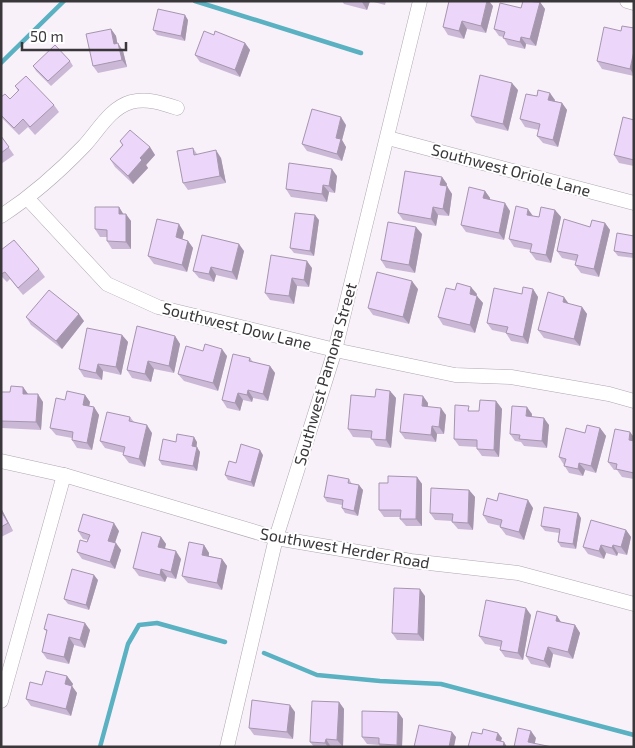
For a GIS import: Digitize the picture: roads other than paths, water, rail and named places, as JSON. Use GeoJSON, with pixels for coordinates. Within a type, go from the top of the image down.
{"type":"FeatureCollection","features":[{"type":"Feature","properties":{"kind":"street","name":"Southwest Pamona Street"},"geometry":{"type":"LineString","coordinates":[[227,747],[276,538],[335,350],[420,1]]}},
{"type":"Feature","properties":{"kind":"street"},"geometry":{"type":"LineString","coordinates":[[627,1],[634,3]]}},
{"type":"Feature","properties":{"kind":"street"},"geometry":{"type":"LineString","coordinates":[[1,216],[28,199],[84,146],[115,111],[123,105],[132,101],[151,100],[177,108]]}},
{"type":"Feature","properties":{"kind":"street","name":"Southwest Oriole Lane"},"geometry":{"type":"LineString","coordinates":[[388,138],[634,203]]}},
{"type":"Feature","properties":{"kind":"street","name":"Southwest Dow Lane"},"geometry":{"type":"LineString","coordinates":[[28,199],[107,284],[158,307],[335,350],[455,375],[511,377],[609,394],[634,401]]}},
{"type":"Feature","properties":{"kind":"street","name":"Southwest Herder Road"},"geometry":{"type":"LineString","coordinates":[[1,461],[64,475],[276,538],[411,561],[518,573],[634,604]]}},
{"type":"Feature","properties":{"kind":"street"},"geometry":{"type":"LineString","coordinates":[[1,701],[64,475]]}},
{"type":"Feature","properties":{"kind":"waterway"},"geometry":{"type":"LineString","coordinates":[[1,63],[64,1]]}},
{"type":"Feature","properties":{"kind":"waterway"},"geometry":{"type":"LineString","coordinates":[[195,1],[361,53]]}},
{"type":"Feature","properties":{"kind":"waterway"},"geometry":{"type":"LineString","coordinates":[[100,747],[128,644],[139,625],[157,623],[225,642]]}},
{"type":"Feature","properties":{"kind":"waterway"},"geometry":{"type":"LineString","coordinates":[[264,653],[317,675],[441,684],[634,735]]}}]}
